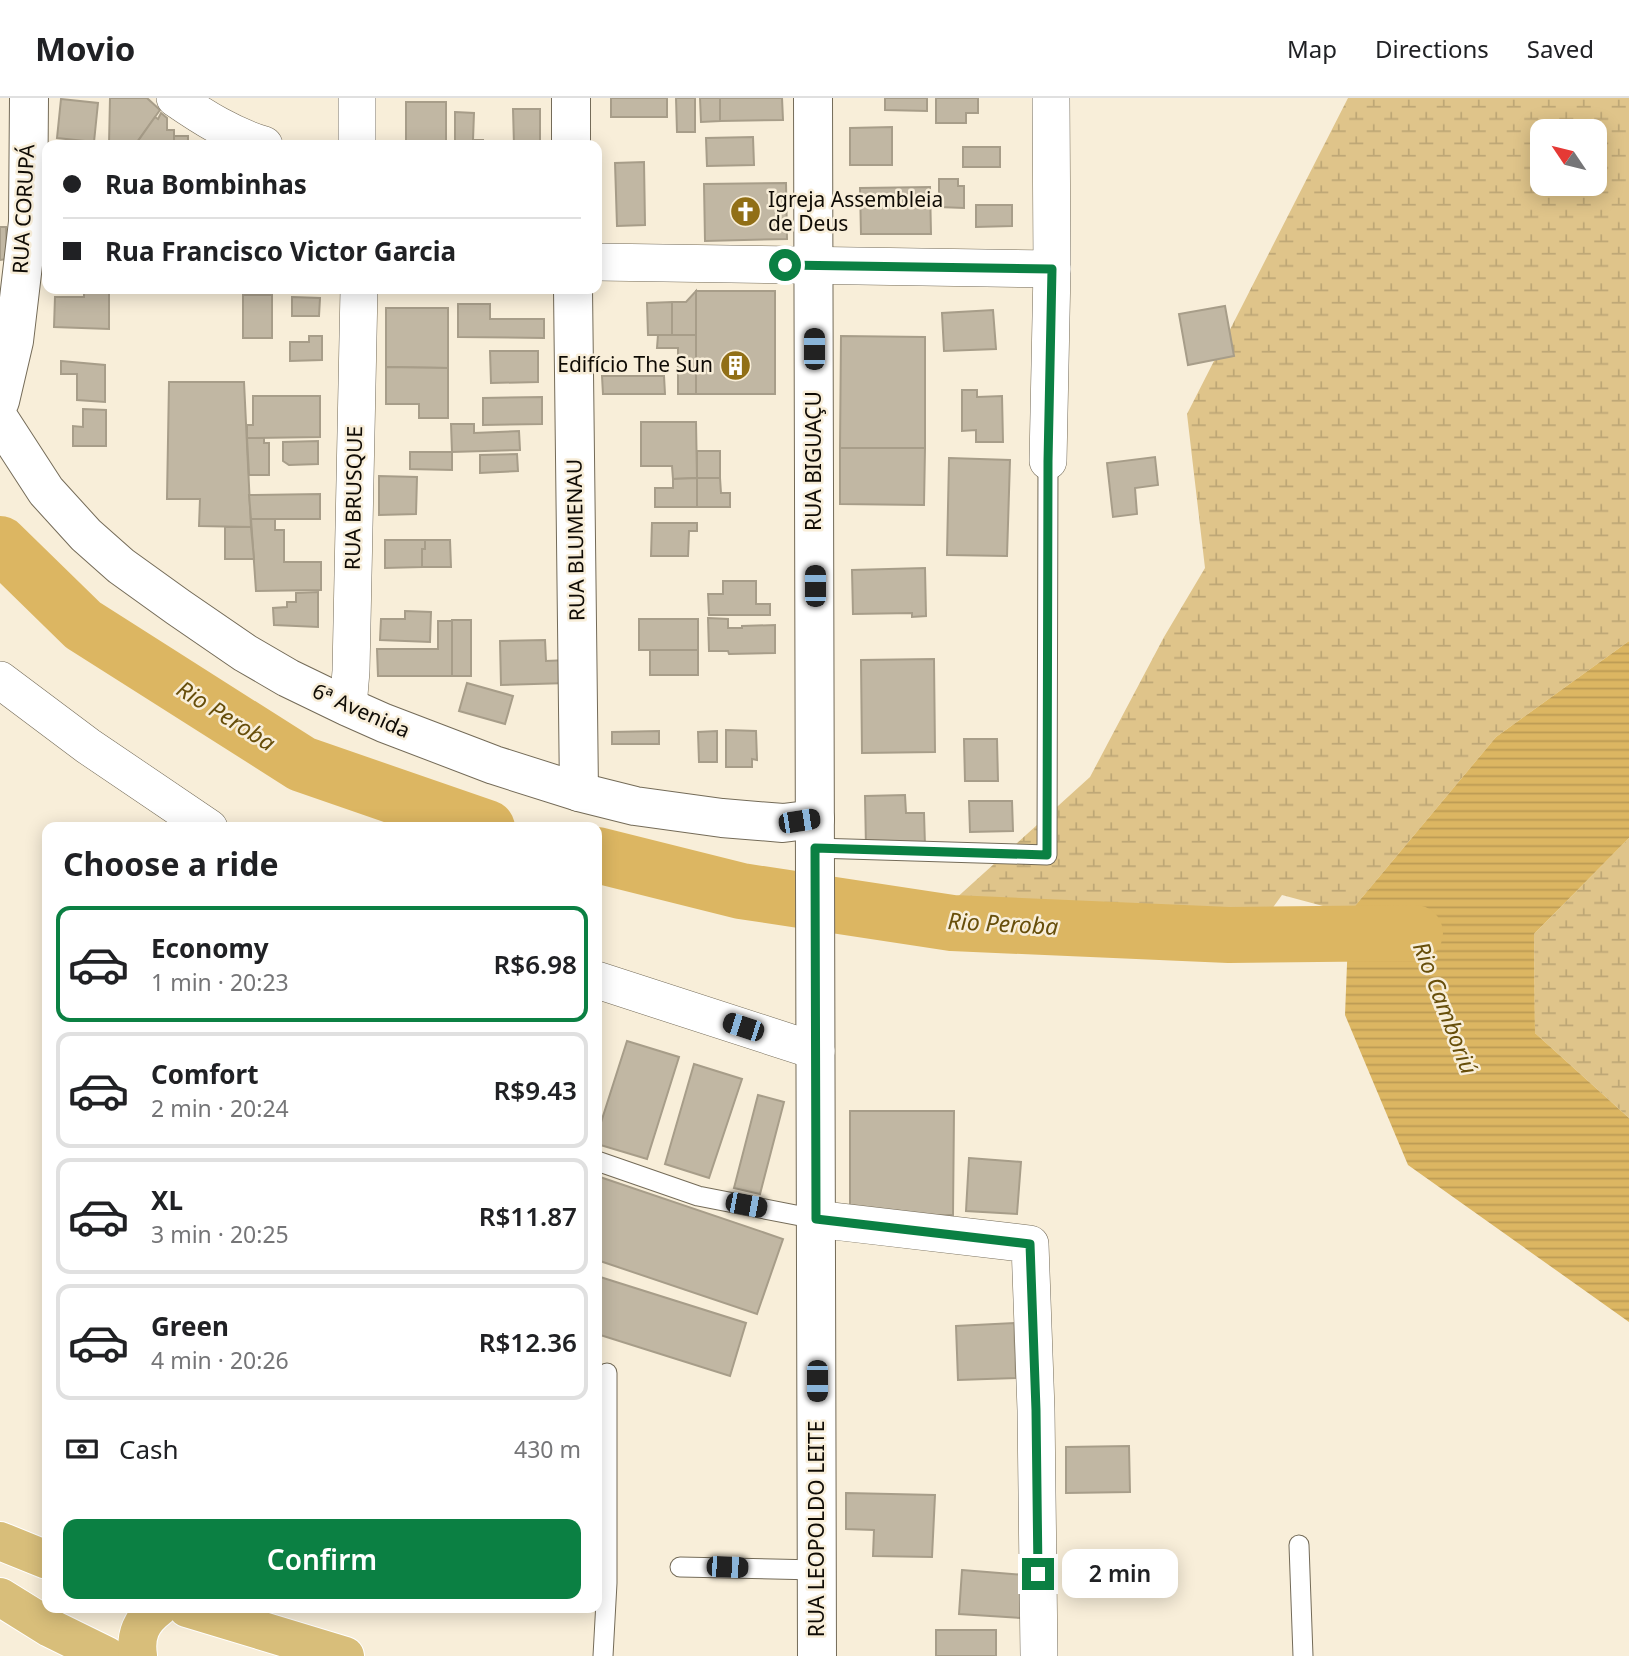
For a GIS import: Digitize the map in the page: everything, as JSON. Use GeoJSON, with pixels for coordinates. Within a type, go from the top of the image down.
{"type":"FeatureCollection","features":[{"type":"Feature","properties":{"kind":"main road"},"geometry":{"type":"LineString","coordinates":[[0,1541],[42,1558]]}},
{"type":"Feature","properties":{"kind":"main road"},"geometry":{"type":"LineString","coordinates":[[0,1597],[50,1628],[107,1656]]}},
{"type":"Feature","properties":{"kind":"main road"},"geometry":{"type":"LineString","coordinates":[[138,1656],[138,1632],[152,1613]]}},
{"type":"Feature","properties":{"kind":"main road"},"geometry":{"type":"LineString","coordinates":[[203,1613],[342,1656]]}},
{"type":"Feature","properties":{"kind":"street","name":"RUA CORUPÁ"},"geometry":{"type":"LineString","coordinates":[[0,401],[13,341],[27,222],[29,98]]}},
{"type":"Feature","properties":{"kind":"street"},"geometry":{"type":"LineString","coordinates":[[175,98],[223,129],[249,140]]}},
{"type":"Feature","properties":{"kind":"street"},"geometry":{"type":"LineString","coordinates":[[357,98],[358,140]]}},
{"type":"Feature","properties":{"kind":"street"},"geometry":{"type":"LineString","coordinates":[[571,98],[571,140]]}},
{"type":"Feature","properties":{"kind":"street","name":"RUA BIGUAÇU"},"geometry":{"type":"LineString","coordinates":[[813,98],[815,940]]}},
{"type":"Feature","properties":{"kind":"street"},"geometry":{"type":"LineString","coordinates":[[1048,461],[1052,269],[1051,98]]}},
{"type":"Feature","properties":{"kind":"street"},"geometry":{"type":"LineString","coordinates":[[602,262],[1052,269]]}},
{"type":"Feature","properties":{"kind":"street","name":"RUA BRUSQUE"},"geometry":{"type":"LineString","coordinates":[[348,707],[359,294]]}},
{"type":"Feature","properties":{"kind":"street","name":"RUA BLUMENAU"},"geometry":{"type":"LineString","coordinates":[[573,294],[579,792]]}},
{"type":"Feature","properties":{"kind":"street","name":"6ª Avenida"},"geometry":{"type":"LineString","coordinates":[[0,420],[46,491],[86,535],[121,566],[178,607],[244,653],[288,678],[348,707],[494,765],[579,792],[635,806],[783,823],[815,844]]}},
{"type":"Feature","properties":{"kind":"street"},"geometry":{"type":"LineString","coordinates":[[0,680],[88,746],[200,822]]}},
{"type":"Feature","properties":{"kind":"street","name":"RUA LEOPOLDO LEITE"},"geometry":{"type":"LineString","coordinates":[[815,940],[817,1656]]}},
{"type":"Feature","properties":{"kind":"street"},"geometry":{"type":"LineString","coordinates":[[602,982],[816,1051]]}},
{"type":"Feature","properties":{"kind":"street"},"geometry":{"type":"LineString","coordinates":[[816,1219],[1030,1244],[1036,1410],[1039,1656]]}},
{"type":"Feature","properties":{"kind":"lane"},"geometry":{"type":"LineString","coordinates":[[815,844],[1047,855],[1048,461]]}},
{"type":"Feature","properties":{"kind":"lane"},"geometry":{"type":"LineString","coordinates":[[602,1163],[698,1196],[816,1219]]}},
{"type":"Feature","properties":{"kind":"lane"},"geometry":{"type":"LineString","coordinates":[[603,1656],[607,1583],[607,1373]]}},
{"type":"Feature","properties":{"kind":"lane"},"geometry":{"type":"LineString","coordinates":[[1298,1545],[1303,1656]]}},
{"type":"Feature","properties":{"kind":"lane"},"geometry":{"type":"LineString","coordinates":[[681,1567],[817,1570]]}},
{"type":"Feature","properties":{"kind":"green space"},"geometry":{"type":"Polygon","coordinates":[[[1348,98],[1629,98],[1629,641],[1496,737],[1349,913],[1282,895],[1256,931],[953,901],[1090,777],[1164,637],[1205,568],[1187,414],[1348,98]]]}},
{"type":"Feature","properties":{"kind":"green space"},"geometry":{"type":"Polygon","coordinates":[[[1629,838],[1629,1118],[1535,1033],[1534,934],[1629,838]]]}},
{"type":"Feature","properties":{"kind":"water","name":"Rio Camboriú"},"geometry":{"type":"Polygon","coordinates":[[[1629,641],[1629,838],[1534,934],[1535,1033],[1629,1118],[1629,1322],[1408,1165],[1345,1015],[1349,913],[1496,737],[1629,641]]]}},
{"type":"Feature","properties":{"kind":"building"},"geometry":{"type":"Polygon","coordinates":[[[110,98],[147,98],[160,110],[139,140],[109,140],[110,98]]]}},
{"type":"Feature","properties":{"kind":"building"},"geometry":{"type":"Polygon","coordinates":[[[611,98],[667,98],[667,117],[611,117],[611,98]]]}},
{"type":"Feature","properties":{"kind":"building"},"geometry":{"type":"Polygon","coordinates":[[[676,98],[695,98],[695,132],[677,132],[676,98]]]}},
{"type":"Feature","properties":{"kind":"building"},"geometry":{"type":"Polygon","coordinates":[[[700,98],[720,98],[720,121],[701,122],[700,98]]]}},
{"type":"Feature","properties":{"kind":"building"},"geometry":{"type":"Polygon","coordinates":[[[720,98],[782,98],[783,120],[720,121],[720,98]]]}},
{"type":"Feature","properties":{"kind":"building"},"geometry":{"type":"Polygon","coordinates":[[[885,98],[927,98],[927,111],[885,110],[885,98]]]}},
{"type":"Feature","properties":{"kind":"building"},"geometry":{"type":"Polygon","coordinates":[[[936,98],[978,98],[978,113],[966,113],[966,123],[936,123],[936,98]]]}},
{"type":"Feature","properties":{"kind":"building"},"geometry":{"type":"Polygon","coordinates":[[[61,99],[98,103],[94,140],[57,138],[61,99]]]}},
{"type":"Feature","properties":{"kind":"building"},"geometry":{"type":"Polygon","coordinates":[[[406,102],[446,102],[446,140],[406,140],[406,102]]]}},
{"type":"Feature","properties":{"kind":"building"},"geometry":{"type":"Polygon","coordinates":[[[513,109],[540,109],[540,140],[514,140],[513,109]]]}},
{"type":"Feature","properties":{"kind":"building"},"geometry":{"type":"Polygon","coordinates":[[[455,112],[474,113],[473,140],[455,140],[455,112]]]}},
{"type":"Feature","properties":{"kind":"building"},"geometry":{"type":"Polygon","coordinates":[[[161,113],[167,118],[167,130],[174,130],[174,140],[139,140],[155,117],[158,119],[161,113]]]}},
{"type":"Feature","properties":{"kind":"building"},"geometry":{"type":"Polygon","coordinates":[[[892,127],[892,165],[850,165],[850,128],[892,127]]]}},
{"type":"Feature","properties":{"kind":"building"},"geometry":{"type":"Polygon","coordinates":[[[174,136],[188,136],[188,140],[174,140],[174,136]]]}},
{"type":"Feature","properties":{"kind":"building"},"geometry":{"type":"Polygon","coordinates":[[[753,137],[754,165],[707,166],[706,138],[753,137]]]}},
{"type":"Feature","properties":{"kind":"building"},"geometry":{"type":"Polygon","coordinates":[[[963,147],[1000,147],[1000,167],[963,167],[963,147]]]}},
{"type":"Feature","properties":{"kind":"building"},"geometry":{"type":"Polygon","coordinates":[[[644,162],[645,225],[617,226],[615,163],[644,162]]]}},
{"type":"Feature","properties":{"kind":"building"},"geometry":{"type":"Polygon","coordinates":[[[939,179],[958,179],[958,186],[964,186],[964,208],[939,207],[939,179]]]}},
{"type":"Feature","properties":{"kind":"building","name":"Igreja Assembleia de Deus"},"geometry":{"type":"Polygon","coordinates":[[[786,183],[787,239],[705,241],[704,184],[786,183]]]}},
{"type":"Feature","properties":{"kind":"building"},"geometry":{"type":"Polygon","coordinates":[[[930,187],[931,234],[861,234],[860,188],[930,187]]]}},
{"type":"Feature","properties":{"kind":"building"},"geometry":{"type":"Polygon","coordinates":[[[976,205],[1012,205],[1012,226],[976,227],[976,205]]]}},
{"type":"Feature","properties":{"kind":"building"},"geometry":{"type":"Polygon","coordinates":[[[0,227],[6,227],[7,259],[0,260],[0,227]]]}},
{"type":"Feature","properties":{"kind":"building","name":"Edifício The Sun"},"geometry":{"type":"Polygon","coordinates":[[[696,291],[775,291],[775,394],[696,394],[696,291]]]}},
{"type":"Feature","properties":{"kind":"building"},"geometry":{"type":"Polygon","coordinates":[[[696,291],[696,335],[672,335],[672,302],[686,302],[696,291]]]}},
{"type":"Feature","properties":{"kind":"building"},"geometry":{"type":"Polygon","coordinates":[[[84,294],[109,294],[109,329],[54,327],[55,297],[84,297],[84,294]]]}},
{"type":"Feature","properties":{"kind":"building"},"geometry":{"type":"Polygon","coordinates":[[[243,295],[272,295],[272,338],[243,338],[243,295]]]}},
{"type":"Feature","properties":{"kind":"building"},"geometry":{"type":"Polygon","coordinates":[[[292,297],[320,298],[319,316],[292,316],[292,297]]]}},
{"type":"Feature","properties":{"kind":"building"},"geometry":{"type":"Polygon","coordinates":[[[672,302],[672,335],[648,335],[647,303],[672,302]]]}},
{"type":"Feature","properties":{"kind":"building"},"geometry":{"type":"Polygon","coordinates":[[[458,304],[490,304],[490,319],[544,319],[544,338],[458,337],[458,304]]]}},
{"type":"Feature","properties":{"kind":"building"},"geometry":{"type":"Polygon","coordinates":[[[1225,306],[1234,356],[1188,365],[1179,314],[1225,306]]]}},
{"type":"Feature","properties":{"kind":"building"},"geometry":{"type":"Polygon","coordinates":[[[386,308],[448,308],[448,368],[386,367],[386,308]]]}},
{"type":"Feature","properties":{"kind":"building"},"geometry":{"type":"Polygon","coordinates":[[[993,310],[996,349],[944,351],[942,313],[993,310]]]}},
{"type":"Feature","properties":{"kind":"building"},"geometry":{"type":"Polygon","coordinates":[[[658,335],[696,335],[696,394],[678,394],[678,348],[657,348],[658,335]]]}},
{"type":"Feature","properties":{"kind":"building"},"geometry":{"type":"Polygon","coordinates":[[[309,336],[322,336],[322,360],[290,361],[290,342],[309,342],[309,336]]]}},
{"type":"Feature","properties":{"kind":"building"},"geometry":{"type":"Polygon","coordinates":[[[841,336],[925,337],[925,448],[840,448],[841,336]]]}},
{"type":"Feature","properties":{"kind":"building"},"geometry":{"type":"Polygon","coordinates":[[[490,351],[538,351],[538,382],[491,383],[490,351]]]}},
{"type":"Feature","properties":{"kind":"building"},"geometry":{"type":"Polygon","coordinates":[[[61,361],[105,365],[105,402],[77,400],[77,374],[61,374],[61,361]]]}},
{"type":"Feature","properties":{"kind":"building"},"geometry":{"type":"Polygon","coordinates":[[[386,367],[448,368],[448,418],[419,418],[419,404],[386,404],[386,367]]]}},
{"type":"Feature","properties":{"kind":"building"},"geometry":{"type":"Polygon","coordinates":[[[602,376],[664,376],[665,394],[603,394],[602,376]]]}},
{"type":"Feature","properties":{"kind":"building"},"geometry":{"type":"Polygon","coordinates":[[[169,382],[244,382],[251,527],[199,526],[200,499],[167,499],[169,382]]]}},
{"type":"Feature","properties":{"kind":"building"},"geometry":{"type":"Polygon","coordinates":[[[962,390],[977,390],[977,397],[1002,396],[1003,442],[976,442],[976,430],[962,431],[962,390]]]}},
{"type":"Feature","properties":{"kind":"building"},"geometry":{"type":"Polygon","coordinates":[[[253,396],[320,396],[320,437],[247,438],[247,425],[253,425],[253,396]]]}},
{"type":"Feature","properties":{"kind":"building"},"geometry":{"type":"Polygon","coordinates":[[[542,397],[542,424],[483,425],[483,398],[542,397]]]}},
{"type":"Feature","properties":{"kind":"building"},"geometry":{"type":"Polygon","coordinates":[[[83,409],[106,410],[106,446],[73,446],[73,426],[83,427],[83,409]]]}},
{"type":"Feature","properties":{"kind":"building"},"geometry":{"type":"Polygon","coordinates":[[[641,422],[696,422],[697,478],[673,479],[672,466],[641,466],[641,422]]]}},
{"type":"Feature","properties":{"kind":"building"},"geometry":{"type":"Polygon","coordinates":[[[451,424],[474,424],[474,433],[519,431],[520,450],[452,452],[451,424]]]}},
{"type":"Feature","properties":{"kind":"building"},"geometry":{"type":"Polygon","coordinates":[[[247,438],[264,438],[264,443],[269,443],[269,475],[249,475],[247,438]]]}},
{"type":"Feature","properties":{"kind":"building"},"geometry":{"type":"Polygon","coordinates":[[[318,441],[318,464],[289,465],[283,461],[283,442],[318,441]]]}},
{"type":"Feature","properties":{"kind":"building"},"geometry":{"type":"Polygon","coordinates":[[[840,448],[925,448],[924,505],[840,504],[840,448]]]}},
{"type":"Feature","properties":{"kind":"building"},"geometry":{"type":"Polygon","coordinates":[[[697,451],[720,451],[720,478],[697,478],[697,451]]]}},
{"type":"Feature","properties":{"kind":"building"},"geometry":{"type":"Polygon","coordinates":[[[410,452],[452,452],[452,470],[410,469],[410,452]]]}},
{"type":"Feature","properties":{"kind":"building"},"geometry":{"type":"Polygon","coordinates":[[[517,454],[518,471],[480,473],[480,455],[517,454]]]}},
{"type":"Feature","properties":{"kind":"building"},"geometry":{"type":"Polygon","coordinates":[[[1155,457],[1158,485],[1135,488],[1137,514],[1113,517],[1107,463],[1155,457]]]}},
{"type":"Feature","properties":{"kind":"building"},"geometry":{"type":"Polygon","coordinates":[[[949,458],[1010,460],[1007,556],[947,555],[949,458]]]}},
{"type":"Feature","properties":{"kind":"building"},"geometry":{"type":"Polygon","coordinates":[[[379,476],[417,477],[416,514],[379,515],[379,476]]]}},
{"type":"Feature","properties":{"kind":"building"},"geometry":{"type":"Polygon","coordinates":[[[697,478],[697,507],[655,507],[655,488],[673,488],[673,479],[697,478]]]}},
{"type":"Feature","properties":{"kind":"building"},"geometry":{"type":"Polygon","coordinates":[[[697,478],[720,478],[721,493],[730,493],[730,507],[697,507],[697,478]]]}},
{"type":"Feature","properties":{"kind":"building"},"geometry":{"type":"Polygon","coordinates":[[[320,494],[320,519],[251,519],[249,495],[320,494]]]}},
{"type":"Feature","properties":{"kind":"building"},"geometry":{"type":"Polygon","coordinates":[[[251,519],[275,519],[275,530],[284,530],[284,562],[321,562],[321,590],[256,591],[251,519]]]}},
{"type":"Feature","properties":{"kind":"building"},"geometry":{"type":"Polygon","coordinates":[[[652,523],[697,523],[697,531],[689,531],[688,556],[651,556],[652,523]]]}},
{"type":"Feature","properties":{"kind":"building"},"geometry":{"type":"Polygon","coordinates":[[[225,527],[251,527],[254,559],[225,559],[225,527]]]}},
{"type":"Feature","properties":{"kind":"building"},"geometry":{"type":"Polygon","coordinates":[[[385,540],[425,540],[422,567],[385,568],[385,540]]]}},
{"type":"Feature","properties":{"kind":"building"},"geometry":{"type":"Polygon","coordinates":[[[425,540],[450,540],[451,567],[422,567],[425,540]]]}},
{"type":"Feature","properties":{"kind":"building"},"geometry":{"type":"Polygon","coordinates":[[[925,568],[926,616],[912,617],[912,613],[853,614],[852,570],[925,568]]]}},
{"type":"Feature","properties":{"kind":"building"},"geometry":{"type":"Polygon","coordinates":[[[723,581],[756,581],[756,604],[770,604],[770,615],[709,615],[708,594],[723,594],[723,581]]]}},
{"type":"Feature","properties":{"kind":"building"},"geometry":{"type":"Polygon","coordinates":[[[318,592],[318,627],[274,625],[273,608],[287,607],[287,602],[296,602],[296,593],[318,592]]]}},
{"type":"Feature","properties":{"kind":"building"},"geometry":{"type":"Polygon","coordinates":[[[405,611],[431,612],[430,642],[380,640],[381,619],[405,619],[405,611]]]}},
{"type":"Feature","properties":{"kind":"building"},"geometry":{"type":"Polygon","coordinates":[[[708,618],[728,619],[728,628],[775,625],[775,653],[729,654],[728,651],[709,651],[708,618]]]}},
{"type":"Feature","properties":{"kind":"building"},"geometry":{"type":"Polygon","coordinates":[[[639,619],[698,619],[698,650],[639,650],[639,619]]]}},
{"type":"Feature","properties":{"kind":"building"},"geometry":{"type":"Polygon","coordinates":[[[452,620],[471,620],[471,676],[452,676],[452,620]]]}},
{"type":"Feature","properties":{"kind":"building"},"geometry":{"type":"Polygon","coordinates":[[[438,621],[452,621],[452,676],[378,676],[377,649],[438,649],[438,621]]]}},
{"type":"Feature","properties":{"kind":"building"},"geometry":{"type":"Polygon","coordinates":[[[545,640],[546,661],[567,660],[568,683],[501,685],[500,641],[545,640]]]}},
{"type":"Feature","properties":{"kind":"building"},"geometry":{"type":"Polygon","coordinates":[[[650,650],[698,650],[698,675],[650,675],[650,650]]]}},
{"type":"Feature","properties":{"kind":"building"},"geometry":{"type":"Polygon","coordinates":[[[934,659],[935,752],[862,753],[861,660],[934,659]]]}},
{"type":"Feature","properties":{"kind":"building"},"geometry":{"type":"Polygon","coordinates":[[[467,683],[513,696],[505,724],[459,711],[467,683]]]}},
{"type":"Feature","properties":{"kind":"building"},"geometry":{"type":"Polygon","coordinates":[[[726,730],[756,731],[757,760],[752,759],[752,767],[726,767],[726,730]]]}},
{"type":"Feature","properties":{"kind":"building"},"geometry":{"type":"Polygon","coordinates":[[[659,731],[659,744],[612,744],[612,732],[659,731]]]}},
{"type":"Feature","properties":{"kind":"building"},"geometry":{"type":"Polygon","coordinates":[[[717,731],[717,762],[699,762],[698,732],[717,731]]]}},
{"type":"Feature","properties":{"kind":"building"},"geometry":{"type":"Polygon","coordinates":[[[964,739],[997,739],[998,781],[965,781],[964,739]]]}},
{"type":"Feature","properties":{"kind":"building"},"geometry":{"type":"Polygon","coordinates":[[[905,795],[906,813],[924,813],[925,846],[866,847],[865,796],[905,795]]]}},
{"type":"Feature","properties":{"kind":"building"},"geometry":{"type":"Polygon","coordinates":[[[969,801],[1012,801],[1013,831],[970,832],[969,801]]]}},
{"type":"Feature","properties":{"kind":"building"},"geometry":{"type":"Polygon","coordinates":[[[627,1041],[679,1057],[647,1159],[602,1146],[602,1119],[627,1041]]]}},
{"type":"Feature","properties":{"kind":"building"},"geometry":{"type":"Polygon","coordinates":[[[694,1064],[742,1079],[709,1178],[665,1164],[694,1064]]]}},
{"type":"Feature","properties":{"kind":"building"},"geometry":{"type":"Polygon","coordinates":[[[758,1095],[784,1102],[760,1194],[734,1188],[758,1095]]]}},
{"type":"Feature","properties":{"kind":"building"},"geometry":{"type":"Polygon","coordinates":[[[850,1111],[954,1111],[953,1215],[850,1215],[850,1111]]]}},
{"type":"Feature","properties":{"kind":"building"},"geometry":{"type":"Polygon","coordinates":[[[969,1158],[1021,1162],[1017,1214],[966,1211],[969,1158]]]}},
{"type":"Feature","properties":{"kind":"building"},"geometry":{"type":"Polygon","coordinates":[[[602,1178],[783,1239],[757,1314],[602,1262],[602,1178]]]}},
{"type":"Feature","properties":{"kind":"building"},"geometry":{"type":"Polygon","coordinates":[[[602,1278],[746,1323],[730,1376],[602,1336],[602,1278]]]}},
{"type":"Feature","properties":{"kind":"building"},"geometry":{"type":"Polygon","coordinates":[[[1014,1323],[1016,1378],[958,1380],[956,1326],[1014,1323]]]}},
{"type":"Feature","properties":{"kind":"building"},"geometry":{"type":"Polygon","coordinates":[[[1129,1446],[1130,1492],[1066,1493],[1066,1447],[1129,1446]]]}},
{"type":"Feature","properties":{"kind":"building"},"geometry":{"type":"Polygon","coordinates":[[[846,1493],[935,1495],[932,1557],[873,1556],[874,1530],[846,1529],[846,1493]]]}},
{"type":"Feature","properties":{"kind":"building"},"geometry":{"type":"Polygon","coordinates":[[[962,1570],[1024,1575],[1021,1618],[959,1614],[962,1570]]]}},
{"type":"Feature","properties":{"kind":"building"},"geometry":{"type":"Polygon","coordinates":[[[936,1630],[996,1630],[996,1656],[936,1656],[936,1630]]]}},
{"type":"Feature","properties":{"kind":"waterway","name":"Rio Peroba"},"geometry":{"type":"LineString","coordinates":[[0,544],[83,625],[302,764],[470,822]]}},
{"type":"Feature","properties":{"kind":"waterway","name":"Rio Peroba"},"geometry":{"type":"LineString","coordinates":[[602,856],[741,891],[952,923],[1229,935],[1415,933]]}},
{"type":"Feature","properties":{"kind":"place","name":"Igreja Assembleia de Deus"},"geometry":{"type":"Point","coordinates":[745,212]}},
{"type":"Feature","properties":{"kind":"place","name":"Edifício The Sun"},"geometry":{"type":"Point","coordinates":[736,365]}},
{"type":"Feature","properties":{"kind":"route"},"geometry":{"type":"LineString","coordinates":[[785,265],[1052,269],[1048,461],[1047,855],[815,848],[816,1219],[1030,1244],[1038,1574]]}}]}
